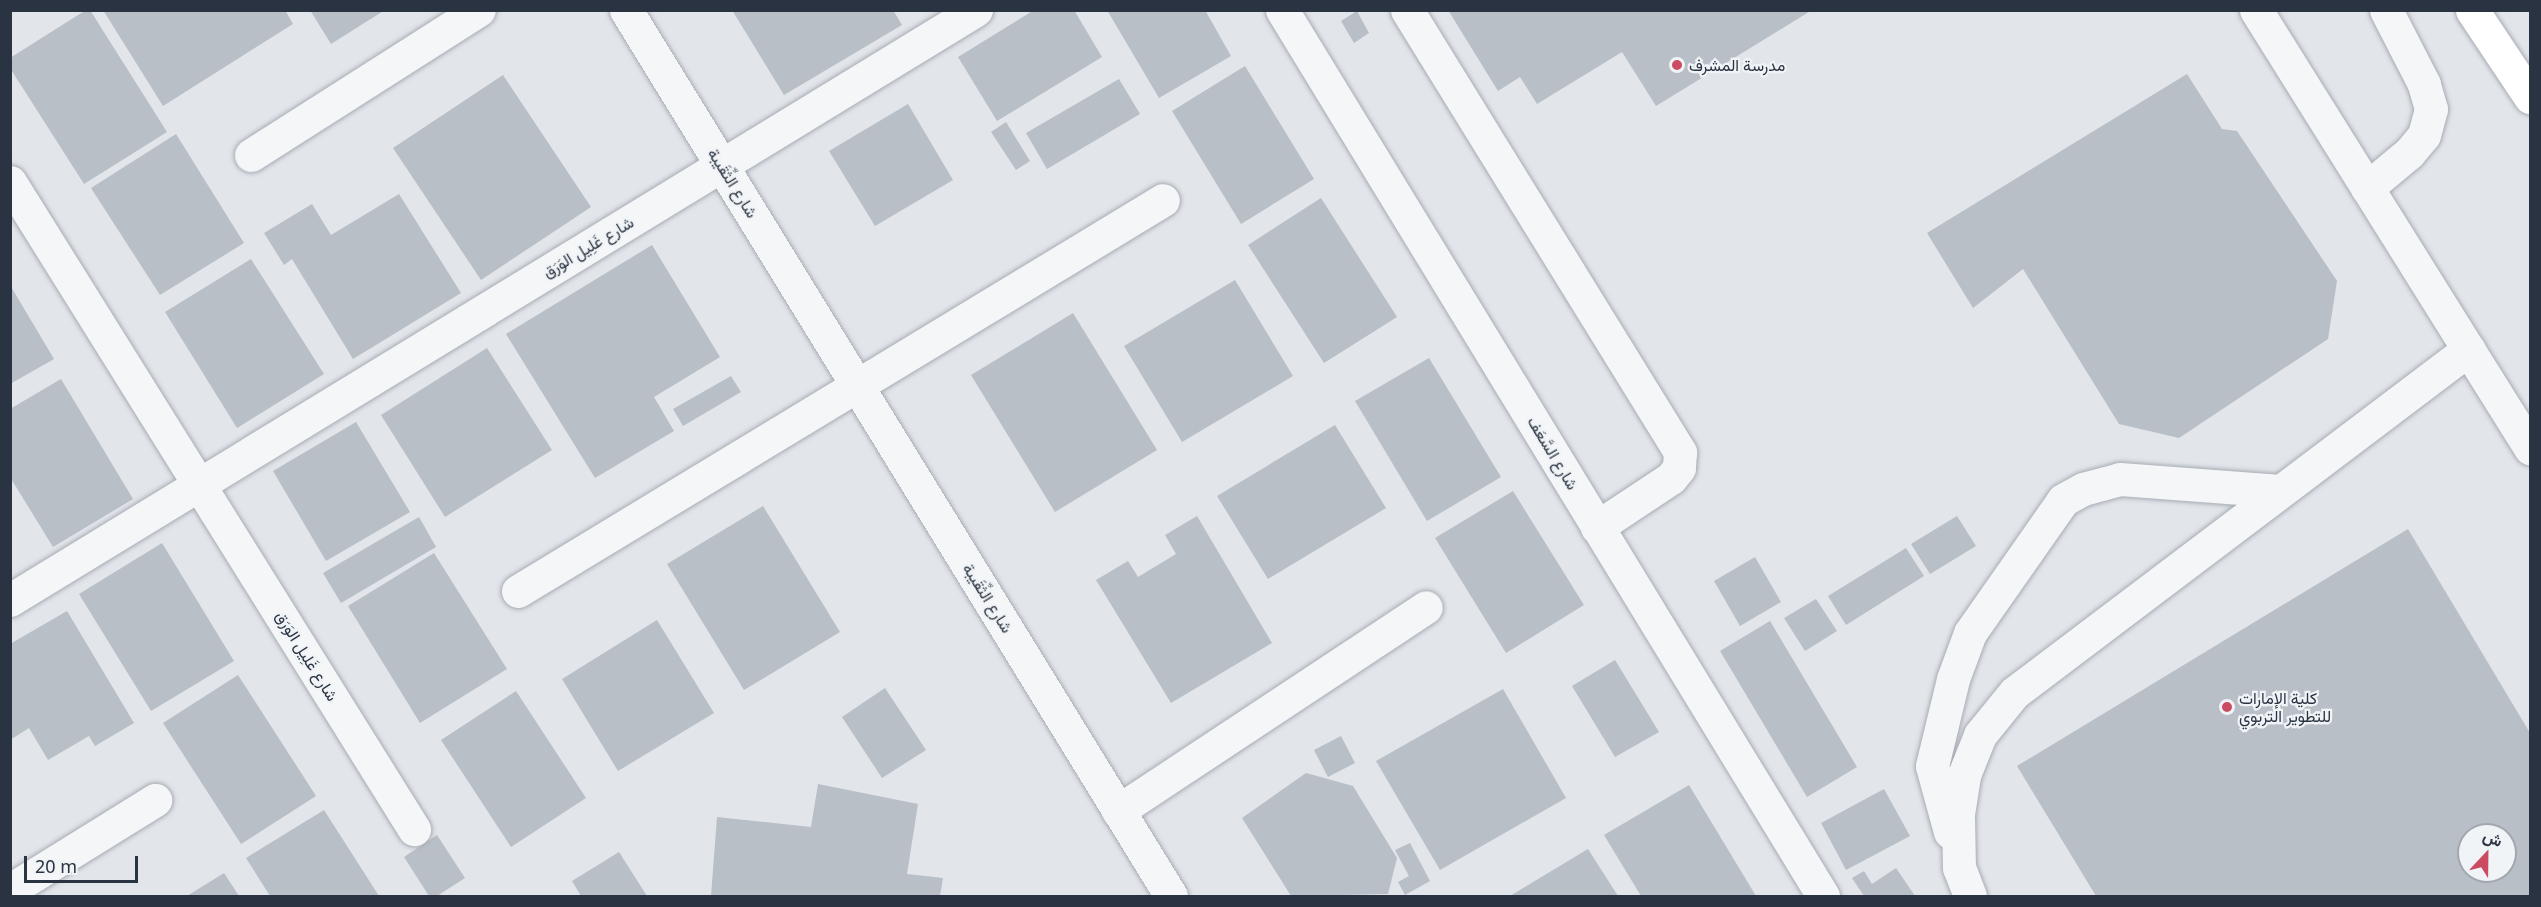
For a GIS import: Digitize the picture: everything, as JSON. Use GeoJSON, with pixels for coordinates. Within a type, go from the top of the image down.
{"type":"FeatureCollection","features":[{"type":"Feature","properties":{"kind":"main road"},"geometry":{"type":"LineString","coordinates":[[2472,10],[2530,97]]}},
{"type":"Feature","properties":{"kind":"street"},"geometry":{"type":"LineString","coordinates":[[251,155],[479,10]]}},
{"type":"Feature","properties":{"kind":"street","name":"شارع الثِّقَيبة"},"geometry":{"type":"LineString","coordinates":[[626,10],[1171,897]]}},
{"type":"Feature","properties":{"kind":"street","name":"شارع غَلِيل الوَرَق"},"geometry":{"type":"LineString","coordinates":[[10,600],[976,10]]}},
{"type":"Feature","properties":{"kind":"street","name":"شارع السَّعَف"},"geometry":{"type":"LineString","coordinates":[[1282,10],[1822,897]]}},
{"type":"Feature","properties":{"kind":"street"},"geometry":{"type":"LineString","coordinates":[[1407,10],[1680,452],[1679,468],[1671,478],[1598,527]]}},
{"type":"Feature","properties":{"kind":"street"},"geometry":{"type":"LineString","coordinates":[[2256,10],[2530,447]]}},
{"type":"Feature","properties":{"kind":"street"},"geometry":{"type":"LineString","coordinates":[[2367,188],[2409,153],[2424,135],[2431,109],[2424,84],[2386,10]]}},
{"type":"Feature","properties":{"kind":"street","name":"شارع غَلِيل الوَرَق"},"geometry":{"type":"LineString","coordinates":[[10,182],[414,829]]}},
{"type":"Feature","properties":{"kind":"street"},"geometry":{"type":"LineString","coordinates":[[518,591],[1163,200]]}},
{"type":"Feature","properties":{"kind":"street"},"geometry":{"type":"LineString","coordinates":[[1964,882],[1958,814],[1964,775],[1980,735],[2014,693],[2469,349]]}},
{"type":"Feature","properties":{"kind":"street"},"geometry":{"type":"LineString","coordinates":[[1964,882],[1932,765],[1953,679],[1970,633],[2063,500],[2083,489],[2120,479],[2281,491]]}},
{"type":"Feature","properties":{"kind":"street"},"geometry":{"type":"LineString","coordinates":[[1118,811],[1425,607]]}},
{"type":"Feature","properties":{"kind":"street"},"geometry":{"type":"LineString","coordinates":[[1953,679],[1990,722]]}},
{"type":"Feature","properties":{"kind":"street"},"geometry":{"type":"LineString","coordinates":[[10,890],[155,800]]}},
{"type":"Feature","properties":{"kind":"building"},"geometry":{"type":"Polygon","coordinates":[[[86,10],[90,10],[167,132],[84,184],[10,68],[10,58],[86,10]]]}},
{"type":"Feature","properties":{"kind":"building"},"geometry":{"type":"Polygon","coordinates":[[[103,10],[285,10],[293,24],[163,106],[103,10]]]}},
{"type":"Feature","properties":{"kind":"building"},"geometry":{"type":"Polygon","coordinates":[[[310,10],[385,10],[331,44],[310,10]]]}},
{"type":"Feature","properties":{"kind":"building"},"geometry":{"type":"Polygon","coordinates":[[[732,10],[893,10],[902,25],[784,95],[732,10]]]}},
{"type":"Feature","properties":{"kind":"building"},"geometry":{"type":"Polygon","coordinates":[[[1034,10],[1074,10],[1102,57],[997,121],[958,57],[1034,10]]]}},
{"type":"Feature","properties":{"kind":"building"},"geometry":{"type":"Polygon","coordinates":[[[1107,10],[1205,10],[1231,56],[1159,98],[1107,10]]]}},
{"type":"Feature","properties":{"kind":"building","name":"مدرسة المشرف"},"geometry":{"type":"Polygon","coordinates":[[[1448,10],[1812,10],[1656,106],[1622,52],[1537,104],[1520,77],[1498,91],[1448,10]]]}},
{"type":"Feature","properties":{"kind":"building"},"geometry":{"type":"Polygon","coordinates":[[[1357,11],[1369,33],[1354,43],[1341,21],[1357,11]]]}},
{"type":"Feature","properties":{"kind":"building"},"geometry":{"type":"Polygon","coordinates":[[[1245,66],[1314,179],[1241,224],[1172,111],[1245,66]]]}},
{"type":"Feature","properties":{"kind":"building"},"geometry":{"type":"Polygon","coordinates":[[[2187,74],[2222,129],[2237,131],[2337,281],[2328,339],[2179,438],[2119,424],[2023,269],[1973,308],[1927,233],[2187,74]]]}},
{"type":"Feature","properties":{"kind":"building"},"geometry":{"type":"Polygon","coordinates":[[[503,75],[591,207],[481,280],[393,148],[503,75]]]}},
{"type":"Feature","properties":{"kind":"building"},"geometry":{"type":"Polygon","coordinates":[[[1119,79],[1140,114],[1047,169],[1026,133],[1119,79]]]}},
{"type":"Feature","properties":{"kind":"building"},"geometry":{"type":"Polygon","coordinates":[[[908,104],[953,180],[875,226],[829,151],[908,104]]]}},
{"type":"Feature","properties":{"kind":"building"},"geometry":{"type":"Polygon","coordinates":[[[1006,122],[1030,161],[1016,170],[991,132],[1006,122]]]}},
{"type":"Feature","properties":{"kind":"building"},"geometry":{"type":"Polygon","coordinates":[[[176,134],[244,243],[160,295],[91,188],[176,134]]]}},
{"type":"Feature","properties":{"kind":"building"},"geometry":{"type":"Polygon","coordinates":[[[399,194],[461,293],[353,359],[292,259],[284,265],[264,233],[312,204],[331,235],[399,194]]]}},
{"type":"Feature","properties":{"kind":"building"},"geometry":{"type":"Polygon","coordinates":[[[1321,198],[1397,317],[1324,363],[1248,245],[1321,198]]]}},
{"type":"Feature","properties":{"kind":"building"},"geometry":{"type":"Polygon","coordinates":[[[652,245],[720,357],[654,397],[674,431],[595,478],[506,334],[652,245]]]}},
{"type":"Feature","properties":{"kind":"building"},"geometry":{"type":"Polygon","coordinates":[[[251,259],[324,374],[237,428],[165,312],[251,259]]]}},
{"type":"Feature","properties":{"kind":"building"},"geometry":{"type":"Polygon","coordinates":[[[1235,280],[1293,376],[1182,442],[1124,346],[1235,280]]]}},
{"type":"Feature","properties":{"kind":"building"},"geometry":{"type":"Polygon","coordinates":[[[10,285],[54,359],[10,384],[10,285]]]}},
{"type":"Feature","properties":{"kind":"building"},"geometry":{"type":"Polygon","coordinates":[[[1073,313],[1157,450],[1055,512],[971,375],[1073,313]]]}},
{"type":"Feature","properties":{"kind":"building"},"geometry":{"type":"Polygon","coordinates":[[[487,348],[552,450],[445,517],[381,415],[487,348]]]}},
{"type":"Feature","properties":{"kind":"building"},"geometry":{"type":"Polygon","coordinates":[[[1429,358],[1501,477],[1427,521],[1355,401],[1429,358]]]}},
{"type":"Feature","properties":{"kind":"building"},"geometry":{"type":"Polygon","coordinates":[[[731,376],[741,392],[683,426],[673,409],[731,376]]]}},
{"type":"Feature","properties":{"kind":"building"},"geometry":{"type":"Polygon","coordinates":[[[61,379],[133,499],[53,547],[10,477],[10,409],[61,379]]]}},
{"type":"Feature","properties":{"kind":"building"},"geometry":{"type":"Polygon","coordinates":[[[356,422],[410,512],[326,561],[273,471],[356,422]]]}},
{"type":"Feature","properties":{"kind":"building"},"geometry":{"type":"Polygon","coordinates":[[[1335,425],[1386,508],[1268,579],[1217,496],[1335,425]]]}},
{"type":"Feature","properties":{"kind":"building"},"geometry":{"type":"Polygon","coordinates":[[[1513,491],[1584,605],[1506,653],[1435,538],[1513,491]]]}},
{"type":"Feature","properties":{"kind":"building"},"geometry":{"type":"Polygon","coordinates":[[[763,506],[840,632],[744,690],[667,564],[763,506]]]}},
{"type":"Feature","properties":{"kind":"building"},"geometry":{"type":"Polygon","coordinates":[[[1197,516],[1272,643],[1171,703],[1096,580],[1128,561],[1138,577],[1176,554],[1165,535],[1197,516]]]}},
{"type":"Feature","properties":{"kind":"building"},"geometry":{"type":"Polygon","coordinates":[[[1957,516],[1976,546],[1930,574],[1911,544],[1957,516]]]}},
{"type":"Feature","properties":{"kind":"building"},"geometry":{"type":"Polygon","coordinates":[[[419,517],[436,547],[341,603],[323,573],[419,517]]]}},
{"type":"Feature","properties":{"kind":"building","name":"كلية الإمارات للتطوير التربوي"},"geometry":{"type":"Polygon","coordinates":[[[2408,529],[2530,733],[2530,896],[2096,896],[2017,766],[2408,529]]]}},
{"type":"Feature","properties":{"kind":"building"},"geometry":{"type":"Polygon","coordinates":[[[162,543],[234,661],[151,711],[79,594],[162,543]]]}},
{"type":"Feature","properties":{"kind":"building"},"geometry":{"type":"Polygon","coordinates":[[[1906,548],[1924,576],[1846,625],[1828,596],[1906,548]]]}},
{"type":"Feature","properties":{"kind":"building"},"geometry":{"type":"Polygon","coordinates":[[[434,553],[507,669],[420,723],[348,606],[434,553]]]}},
{"type":"Feature","properties":{"kind":"building"},"geometry":{"type":"Polygon","coordinates":[[[1755,557],[1781,602],[1740,626],[1714,581],[1755,557]]]}},
{"type":"Feature","properties":{"kind":"building"},"geometry":{"type":"Polygon","coordinates":[[[1816,599],[1837,631],[1805,651],[1784,618],[1816,599]]]}},
{"type":"Feature","properties":{"kind":"building"},"geometry":{"type":"Polygon","coordinates":[[[67,611],[134,723],[95,746],[89,736],[48,760],[29,728],[10,740],[10,644],[67,611]]]}},
{"type":"Feature","properties":{"kind":"building"},"geometry":{"type":"Polygon","coordinates":[[[657,620],[714,713],[618,771],[562,679],[657,620]]]}},
{"type":"Feature","properties":{"kind":"building"},"geometry":{"type":"Polygon","coordinates":[[[1770,621],[1857,767],[1807,797],[1720,651],[1770,621]]]}},
{"type":"Feature","properties":{"kind":"building"},"geometry":{"type":"Polygon","coordinates":[[[1615,660],[1659,732],[1615,757],[1572,686],[1615,660]]]}},
{"type":"Feature","properties":{"kind":"building"},"geometry":{"type":"Polygon","coordinates":[[[238,675],[316,796],[241,844],[163,723],[238,675]]]}},
{"type":"Feature","properties":{"kind":"building"},"geometry":{"type":"Polygon","coordinates":[[[885,688],[926,750],[882,778],[842,717],[885,688]]]}},
{"type":"Feature","properties":{"kind":"building"},"geometry":{"type":"Polygon","coordinates":[[[1503,689],[1566,798],[1440,870],[1376,761],[1503,689]]]}},
{"type":"Feature","properties":{"kind":"building"},"geometry":{"type":"Polygon","coordinates":[[[516,691],[586,798],[511,847],[441,740],[516,691]]]}},
{"type":"Feature","properties":{"kind":"building"},"geometry":{"type":"Polygon","coordinates":[[[1341,736],[1355,763],[1328,777],[1314,750],[1341,736]]]}},
{"type":"Feature","properties":{"kind":"building"},"geometry":{"type":"Polygon","coordinates":[[[1306,773],[1353,786],[1397,858],[1388,894],[1291,896],[1242,818],[1306,773]]]}},
{"type":"Feature","properties":{"kind":"building"},"geometry":{"type":"Polygon","coordinates":[[[818,784],[918,804],[907,874],[943,878],[940,896],[711,896],[717,817],[811,827],[818,784]]]}},
{"type":"Feature","properties":{"kind":"building"},"geometry":{"type":"Polygon","coordinates":[[[1689,785],[1756,896],[1641,896],[1604,835],[1689,785]]]}},
{"type":"Feature","properties":{"kind":"building"},"geometry":{"type":"Polygon","coordinates":[[[1884,789],[1910,836],[1846,870],[1821,823],[1884,789]]]}},
{"type":"Feature","properties":{"kind":"building"},"geometry":{"type":"Polygon","coordinates":[[[324,810],[379,896],[270,896],[246,858],[324,810]]]}},
{"type":"Feature","properties":{"kind":"building"},"geometry":{"type":"Polygon","coordinates":[[[437,835],[465,878],[437,896],[429,896],[404,857],[437,835]]]}},
{"type":"Feature","properties":{"kind":"building"},"geometry":{"type":"Polygon","coordinates":[[[1410,843],[1430,881],[1405,895],[1398,882],[1409,876],[1395,850],[1410,843]]]}},
{"type":"Feature","properties":{"kind":"building"},"geometry":{"type":"Polygon","coordinates":[[[1588,849],[1618,896],[1510,896],[1588,849]]]}},
{"type":"Feature","properties":{"kind":"building"},"geometry":{"type":"Polygon","coordinates":[[[619,852],[647,896],[581,896],[572,881],[619,852]]]}},
{"type":"Feature","properties":{"kind":"building"},"geometry":{"type":"Polygon","coordinates":[[[1896,868],[1915,896],[1864,896],[1852,878],[1864,871],[1872,884],[1896,868]]]}},
{"type":"Feature","properties":{"kind":"building"},"geometry":{"type":"Polygon","coordinates":[[[224,873],[239,896],[187,896],[224,873]]]}},
{"type":"Feature","properties":{"kind":"place","name":"مدرسة المشرف"},"geometry":{"type":"Point","coordinates":[1677,65]}},
{"type":"Feature","properties":{"kind":"place","name":"كلية الإمارات للتطوير التربوي"},"geometry":{"type":"Point","coordinates":[2227,707]}}]}
